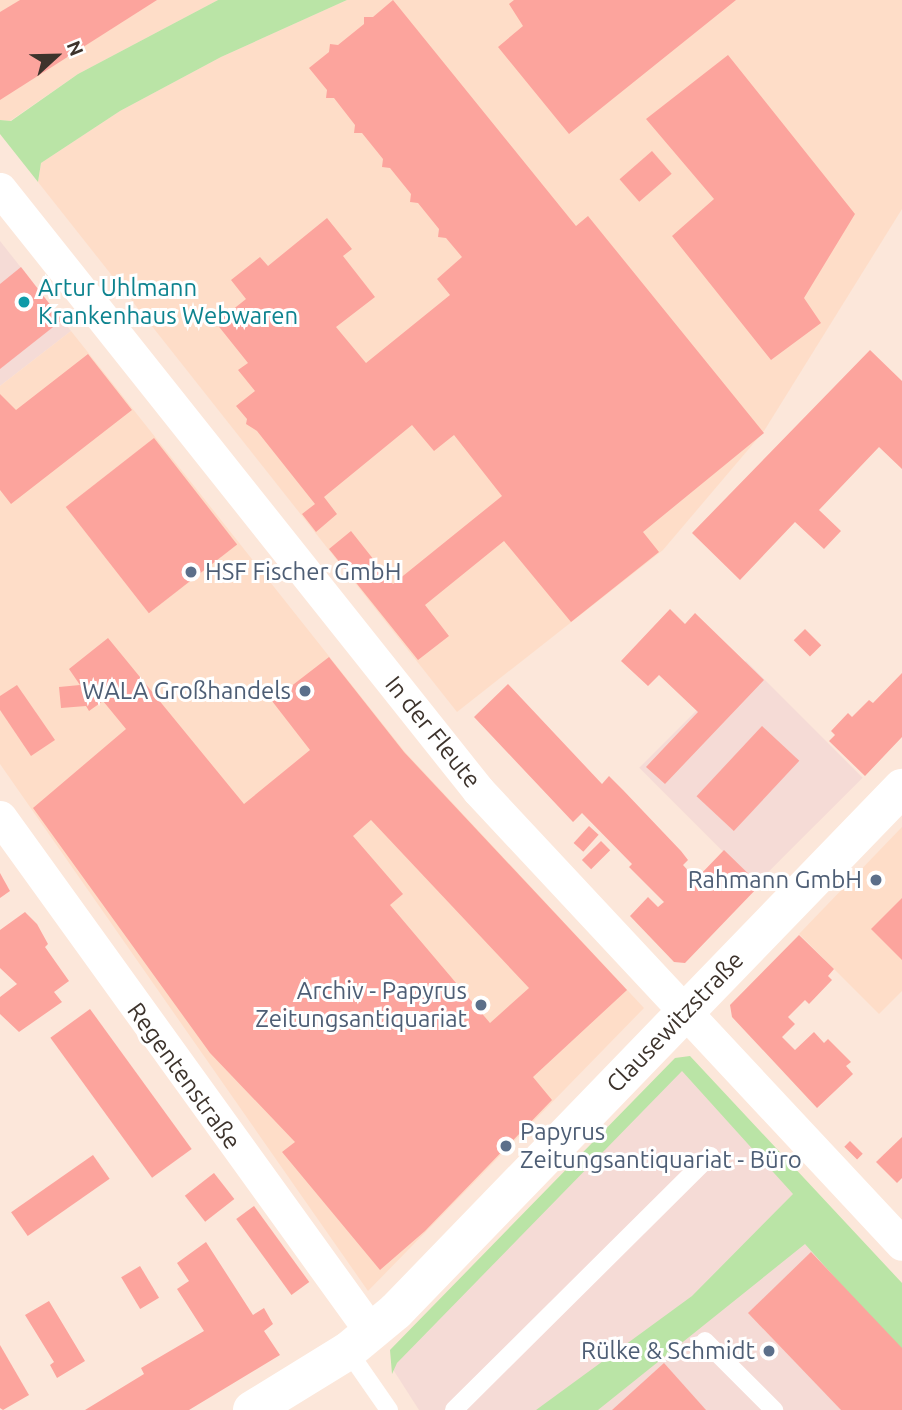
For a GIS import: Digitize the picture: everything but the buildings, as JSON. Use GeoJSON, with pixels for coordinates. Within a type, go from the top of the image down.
{"type":"FeatureCollection","features":[{"type":"Feature","properties":{"kind":"street","name":"In der Fleute"},"geometry":{"type":"LineString","coordinates":[[0,189],[478,790],[902,1244]]}},
{"type":"Feature","properties":{"kind":"street","name":"Clausewitzstraße"},"geometry":{"type":"LineString","coordinates":[[252,1410],[360,1342],[902,788]]}},
{"type":"Feature","properties":{"kind":"street","name":"Regentenstraße"},"geometry":{"type":"LineString","coordinates":[[0,817],[360,1342]]}},
{"type":"Feature","properties":{"kind":"lane"},"geometry":{"type":"LineString","coordinates":[[454,1410],[710,1156]]}},
{"type":"Feature","properties":{"kind":"lane"},"geometry":{"type":"LineString","coordinates":[[705,1341],[774,1410]]}},
{"type":"Feature","properties":{"kind":"lane"},"geometry":{"type":"LineString","coordinates":[[360,1342],[389,1410]]}},
{"type":"Feature","properties":{"kind":"shaded area"},"geometry":{"type":"Polygon","coordinates":[[[0,0],[218,0],[78,74],[10,121],[0,120],[0,0]]]}},
{"type":"Feature","properties":{"kind":"shaded area"},"geometry":{"type":"Polygon","coordinates":[[[347,0],[902,0],[902,209],[764,431],[663,550],[457,712],[38,182],[41,163],[120,111],[221,57],[347,0]]]}},
{"type":"Feature","properties":{"kind":"shaded area","name":"Artur Uhlmann Krankenhaus Webwaren"},"geometry":{"type":"Polygon","coordinates":[[[0,241],[71,331],[0,386],[0,241]]]}},
{"type":"Feature","properties":{"kind":"shaded area"},"geometry":{"type":"Polygon","coordinates":[[[71,331],[405,752],[644,1008],[368,1291],[0,764],[0,386],[71,331]]]}},
{"type":"Feature","properties":{"kind":"shaded area"},"geometry":{"type":"Polygon","coordinates":[[[746,661],[863,778],[756,884],[639,768],[746,661]]]}},
{"type":"Feature","properties":{"kind":"shaded area","name":"Rahmann GmbH"},"geometry":{"type":"Polygon","coordinates":[[[902,827],[902,991],[879,1014],[799,934],[902,827]]]}},
{"type":"Feature","properties":{"kind":"shaded area"},"geometry":{"type":"Polygon","coordinates":[[[686,1059],[902,1292],[902,1410],[419,1410],[394,1371],[394,1360],[686,1059]]]}},
{"type":"Feature","properties":{"kind":"green space"},"geometry":{"type":"Polygon","coordinates":[[[218,0],[347,0],[221,57],[120,111],[41,163],[38,182],[0,134],[0,120],[11,121],[78,74],[218,0]]]}},
{"type":"Feature","properties":{"kind":"green space"},"geometry":{"type":"Polygon","coordinates":[[[690,1056],[902,1283],[902,1353],[805,1244],[598,1410],[536,1410],[692,1296],[793,1194],[682,1071],[397,1363],[392,1374],[390,1350],[675,1058],[690,1056]]]}},
{"type":"Feature","properties":{"kind":"place","name":"Artur Uhlmann Krankenhaus Webwaren"},"geometry":{"type":"Point","coordinates":[24,302]}},
{"type":"Feature","properties":{"kind":"place","name":"HSF Fischer GmbH"},"geometry":{"type":"Point","coordinates":[191,572]}},
{"type":"Feature","properties":{"kind":"place","name":"WALA Großhandels"},"geometry":{"type":"Point","coordinates":[305,691]}},
{"type":"Feature","properties":{"kind":"place","name":"Rahmann GmbH"},"geometry":{"type":"Point","coordinates":[876,880]}},
{"type":"Feature","properties":{"kind":"place","name":"Archiv - Papyrus Zeitungsantiquariat"},"geometry":{"type":"Point","coordinates":[481,1005]}},
{"type":"Feature","properties":{"kind":"place","name":"Papyrus Zeitungsantiquariat - Büro"},"geometry":{"type":"Point","coordinates":[506,1146]}},
{"type":"Feature","properties":{"kind":"place","name":"Rülke & Schmidt"},"geometry":{"type":"Point","coordinates":[769,1351]}}]}
